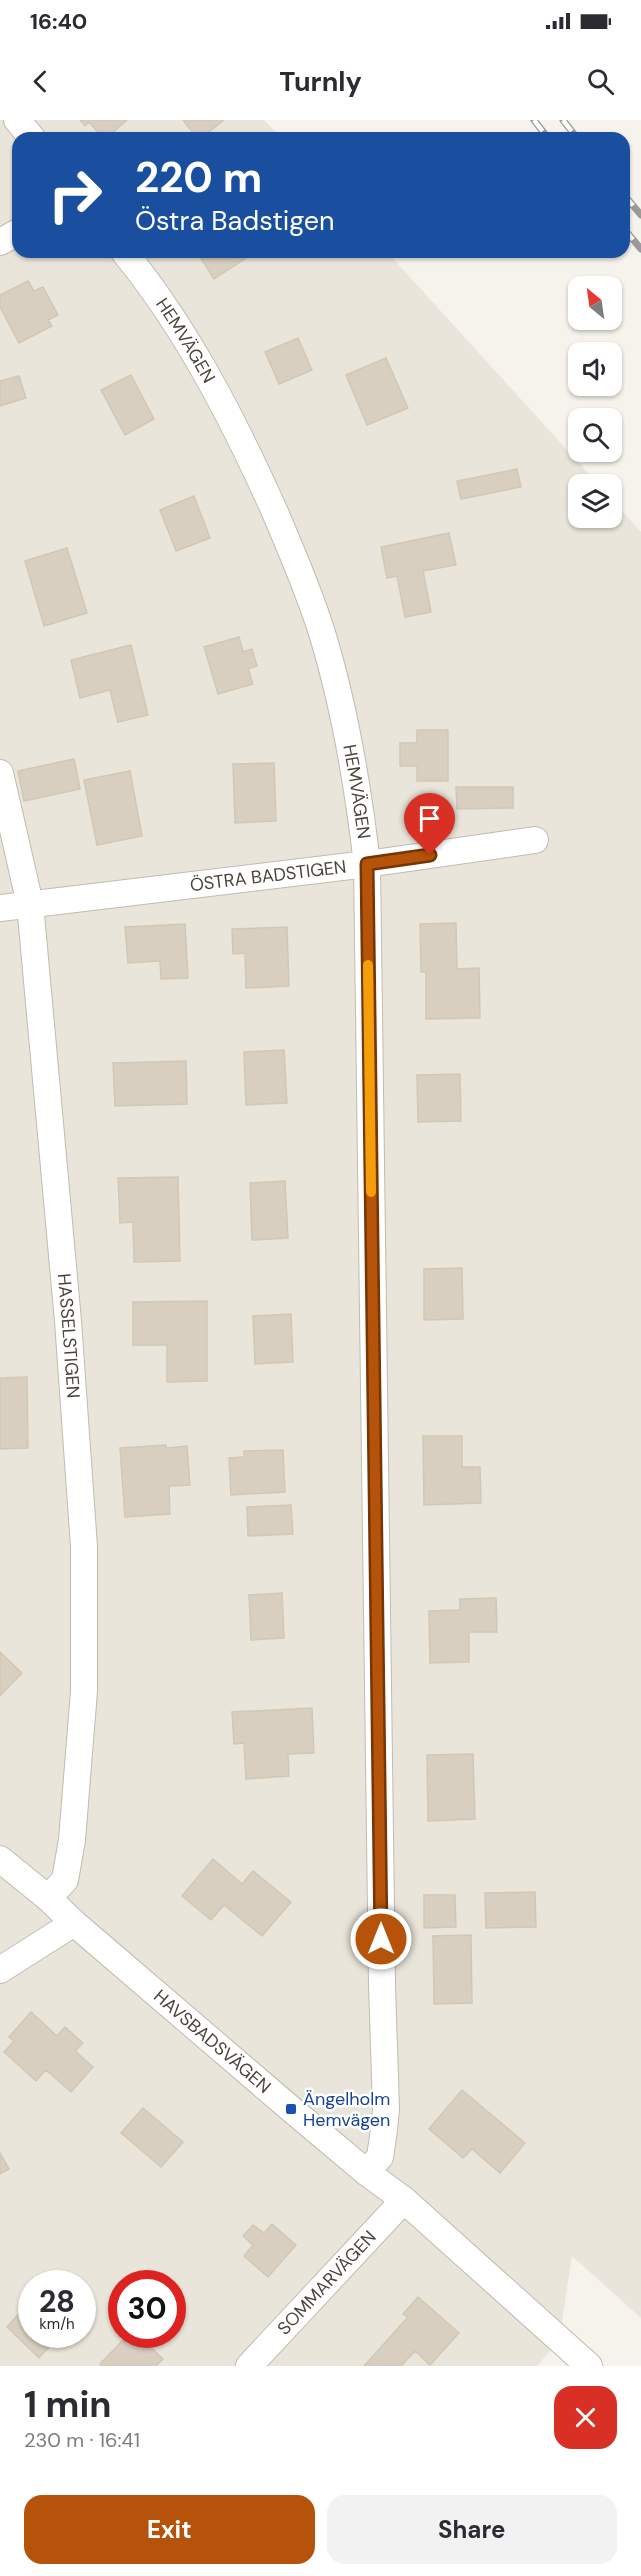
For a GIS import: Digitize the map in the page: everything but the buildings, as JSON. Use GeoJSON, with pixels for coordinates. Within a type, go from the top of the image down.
{"type":"FeatureCollection","features":[{"type":"Feature","properties":{"kind":"street"},"geometry":{"type":"LineString","coordinates":[[16,120],[27,132]]}},
{"type":"Feature","properties":{"kind":"street","name":"HEMVÄGEN"},"geometry":{"type":"LineString","coordinates":[[127,258],[182,331],[228,412],[295,559],[322,632],[347,730],[360,801],[367,864],[382,1985],[386,2109],[380,2157],[366,2172]]}},
{"type":"Feature","properties":{"kind":"street","name":"HASSELSTIGEN"},"geometry":{"type":"LineString","coordinates":[[0,773],[30,904],[68,1321],[84,1547],[84,1691],[72,1840],[65,1880],[48,1898]]}},
{"type":"Feature","properties":{"kind":"street","name":"ÖSTRA BADSTIGEN"},"geometry":{"type":"LineString","coordinates":[[0,908],[367,864],[535,840]]}},
{"type":"Feature","properties":{"kind":"street","name":"HAVSBADSVÄGEN"},"geometry":{"type":"LineString","coordinates":[[0,1858],[366,2172],[404,2200],[589,2366]]}},
{"type":"Feature","properties":{"kind":"street"},"geometry":{"type":"LineString","coordinates":[[0,1970],[74,1923]]}},
{"type":"Feature","properties":{"kind":"street","name":"SOMMARVÄGEN"},"geometry":{"type":"LineString","coordinates":[[249,2366],[404,2200]]}},
{"type":"Feature","properties":{"kind":"shaded area"},"geometry":{"type":"Polygon","coordinates":[[[0,120],[264,120],[275,132],[12,132],[12,258],[392,258],[568,451],[568,462],[578,462],[589,474],[568,474],[568,528],[622,528],[622,511],[641,532],[641,2318],[572,2256],[559,2341],[537,2366],[0,2366],[0,120]]]}},
{"type":"Feature","properties":{"kind":"railway"},"geometry":{"type":"LineString","coordinates":[[534,120],[543,132]]}},
{"type":"Feature","properties":{"kind":"railway"},"geometry":{"type":"LineString","coordinates":[[563,120],[572,132]]}},
{"type":"Feature","properties":{"kind":"railway"},"geometry":{"type":"LineString","coordinates":[[630,202],[641,215]]}},
{"type":"Feature","properties":{"kind":"railway"},"geometry":{"type":"LineString","coordinates":[[630,236],[641,249]]}},
{"type":"Feature","properties":{"kind":"slow traffic"},"geometry":{"type":"LineString","coordinates":[[368,965],[371,1192]]}},
{"type":"Feature","properties":{"kind":"place","name":"Ängelholm Hemvägen"},"geometry":{"type":"Point","coordinates":[291,2109]}},
{"type":"Feature","properties":{"kind":"route"},"geometry":{"type":"LineString","coordinates":[[381,1939],[367,864],[430,855]]}}]}
